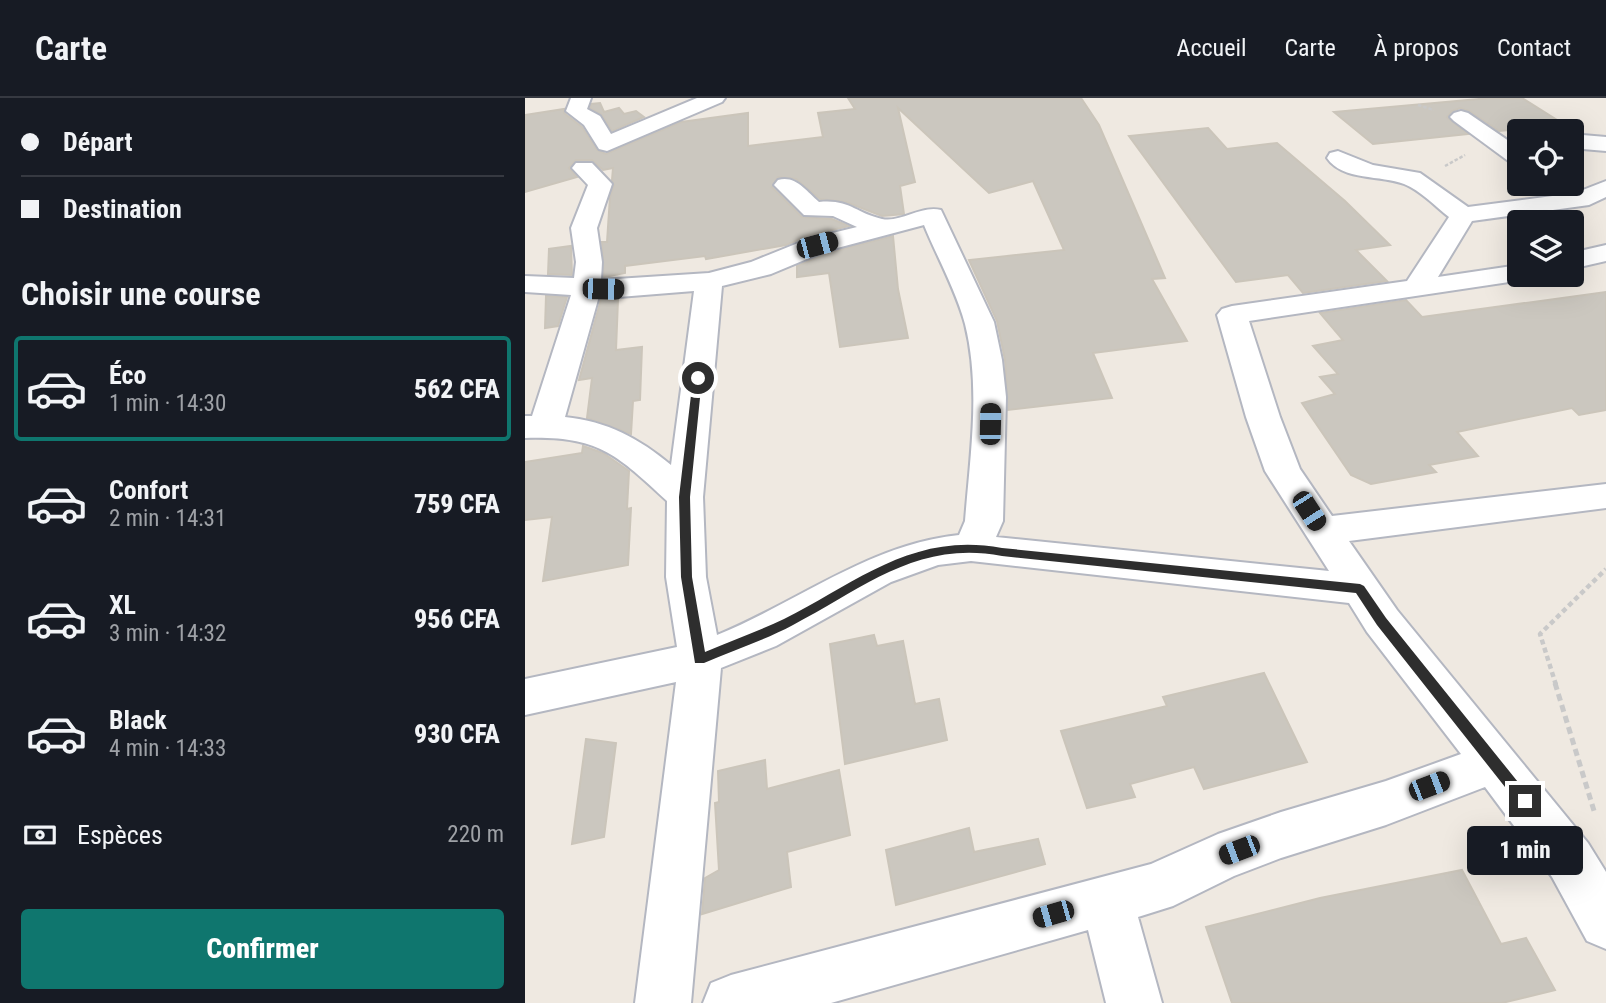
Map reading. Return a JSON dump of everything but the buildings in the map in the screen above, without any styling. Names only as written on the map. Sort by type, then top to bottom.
[{"type":"street","points":[[581,98],[576,111],[591,121],[607,144],[715,98]]},
{"type":"street","points":[[1507,131],[1466,122],[1507,150]]},
{"type":"street","points":[[1584,142],[1606,144]]},
{"type":"street","points":[[1338,158],[1367,171],[1412,178],[1463,215],[1580,200],[1606,188]]},
{"type":"street","points":[[584,168],[600,184],[584,228],[589,262],[587,288],[536,426],[587,432],[622,444],[685,497]]},
{"type":"street","points":[[786,185],[813,210],[836,208],[881,228]]},
{"type":"street","points":[[1574,196],[1606,215]]},
{"type":"street","points":[[525,284],[619,289],[709,281],[736,276],[810,248],[932,215],[979,322],[989,384],[989,438],[983,521],[973,547]]},
{"type":"street","points":[[1416,289],[1463,215]]},
{"type":"street","points":[[1584,258],[1606,253]]},
{"type":"street","points":[[1507,275],[1232,315],[1283,471],[1382,621],[1570,860],[1606,922]]},
{"type":"street","points":[[663,1003],[700,659],[686,577],[685,497],[709,281]]},
{"type":"street","points":[[1322,531],[1606,496]]},
{"type":"street","points":[[525,697],[700,659],[787,622],[864,579],[905,560],[941,550],[973,547],[1360,589]]},
{"type":"street","points":[[731,1003],[1155,888],[1218,858],[1281,835],[1386,803],[1495,762]]},
{"type":"street","points":[[1107,899],[1135,1003]]},
{"type":"path","points":[[1412,178],[1448,165],[1492,140]]},
{"type":"path","points":[[1598,826],[1540,634],[1606,569]]},
{"type":"route","points":[[698,378],[685,497],[686,577],[700,659],[736,646],[787,622],[864,579],[905,560],[941,550],[973,547],[1360,589],[1382,621],[1525,801]]}]
